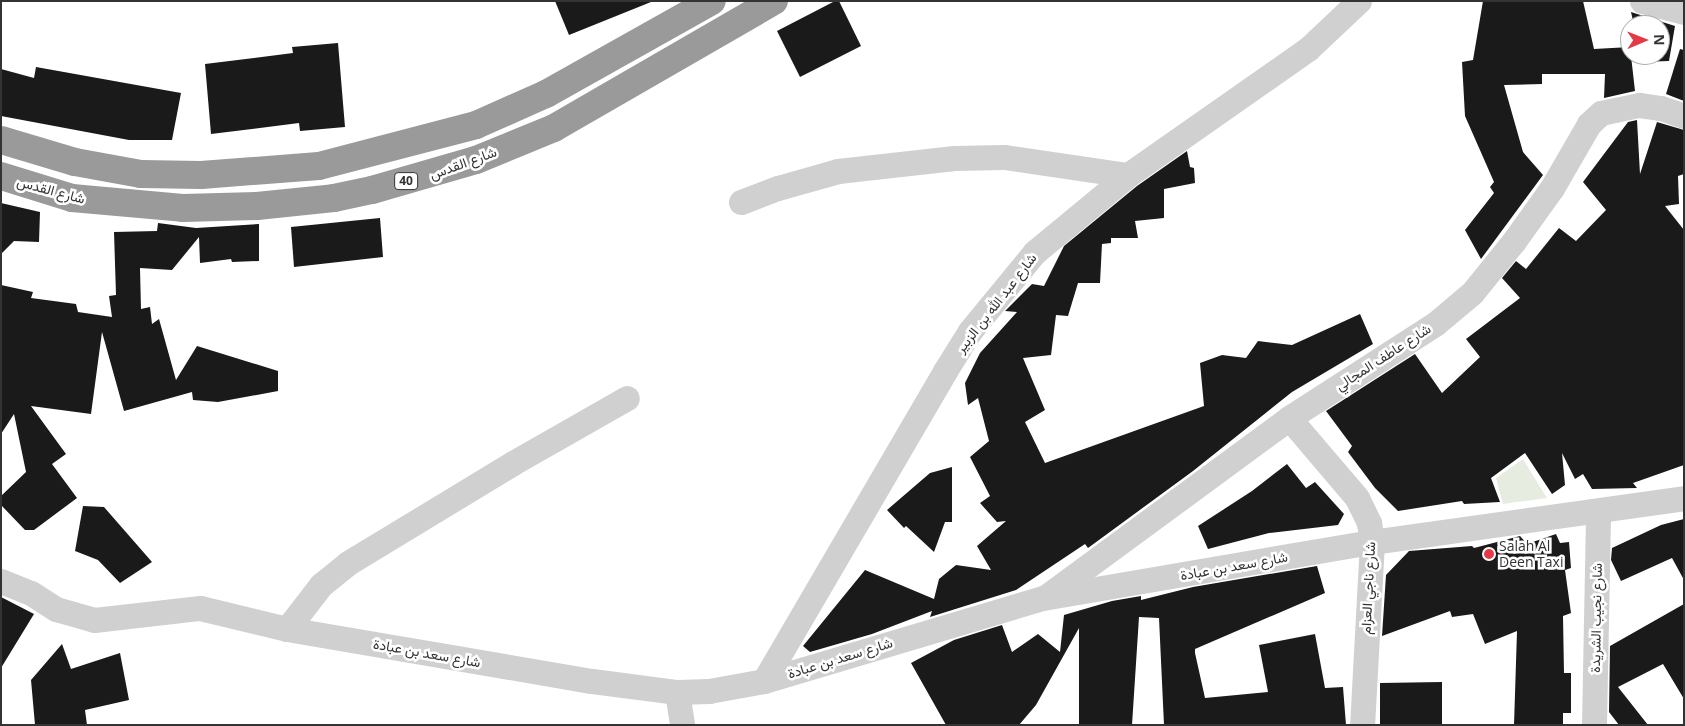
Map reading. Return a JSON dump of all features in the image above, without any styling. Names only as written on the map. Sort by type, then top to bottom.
[{"type":"highway","points":[[1,140],[75,162],[141,174],[201,175],[320,166],[476,125],[546,94],[712,1]]},
{"type":"highway","name":"شارع القدس","points":[[1,176],[72,198],[183,208],[267,205],[334,198],[372,190],[476,160],[554,128],[774,1]]},
{"type":"street","name":"شارع عبد الله بن الزبير","points":[[764,681],[970,332],[1035,252],[1128,175],[1264,82],[1308,49],[1359,1]]},
{"type":"street","points":[[1642,1],[1684,12]]},
{"type":"street","name":"شارع عاطف المجالي","points":[[1043,598],[1289,418],[1435,324],[1472,293],[1514,242],[1552,188],[1589,124],[1601,113],[1639,106],[1661,108],[1684,116]]},
{"type":"street","points":[[741,202],[778,188],[838,172],[954,158],[1004,157],[1128,175]]},
{"type":"street","points":[[287,629],[321,585],[348,563],[513,463],[627,398]]},
{"type":"street","name":"شارع ناجي العزام","points":[[1289,418],[1357,498],[1369,523],[1372,542],[1362,725]]},
{"type":"street","name":"شارع سعد بن عبادة","points":[[1,581],[31,593],[56,609],[94,620],[200,608],[287,629],[677,692],[709,691],[764,681],[1043,598],[1372,542],[1684,498]]},
{"type":"street","name":"شارع نجيب الشريدة","points":[[1594,725],[1598,511]]},
{"type":"street","points":[[677,692],[682,725]]},
{"type":"shaded area","points":[[1523,459],[1547,498],[1503,504],[1496,478]]},
{"type":"building","points":[[555,1],[650,1],[651,2],[569,35]]},
{"type":"building","points":[[835,1],[839,1],[861,46],[800,77],[777,31]]},
{"type":"building","points":[[1483,1],[1583,1],[1594,49],[1620,48],[1620,65],[1632,65],[1635,91],[1604,98],[1605,74],[1542,74],[1542,84],[1504,85],[1523,152],[1543,175],[1481,259],[1465,230],[1494,193],[1490,187],[1494,182],[1465,116],[1462,62],[1473,60]]},
{"type":"building","points":[[1670,24],[1675,26],[1670,55]]},
{"type":"building","points":[[338,43],[345,127],[300,131],[299,123],[211,134],[205,64],[293,53],[292,47]]},
{"type":"building","points":[[1680,49],[1684,50],[1684,101],[1666,94]]},
{"type":"building","points":[[36,67],[181,93],[172,140],[129,140],[1,116],[1,69],[34,78]]},
{"type":"building","points":[[1637,120],[1640,174],[1657,122],[1684,130],[1684,174],[1678,176],[1679,204],[1665,206],[1684,230],[1684,465],[1633,483],[1637,488],[1592,489],[1583,474],[1575,479],[1562,453],[1565,485],[1552,494],[1525,453],[1491,478],[1500,502],[1464,504],[1462,501],[1398,511],[1375,488],[1348,452],[1352,446],[1326,411],[1415,354],[1442,393],[1480,357],[1466,339],[1520,298],[1502,278],[1516,261],[1526,269],[1559,228],[1576,241],[1606,210],[1583,182],[1628,122]]},
{"type":"building","points":[[1187,151],[1190,167],[1194,168],[1195,183],[1164,189],[1164,218],[1135,221],[1138,238],[1111,238],[1111,243],[1102,244],[1100,283],[1078,283],[1068,316],[1056,315],[1051,355],[1023,358],[1045,410],[1025,422],[1045,463],[1204,406],[1200,363],[1222,355],[1246,358],[1258,341],[1292,345],[1360,314],[1373,344],[1292,392],[1193,471],[1088,548],[1085,544],[1016,590],[930,617],[932,611],[872,634],[810,652],[803,646],[865,570],[934,599],[939,579],[956,565],[991,570],[977,546],[1006,521],[997,522],[980,503],[990,496],[970,457],[989,441],[978,398],[968,405],[965,383],[980,353],[1017,312],[1005,311],[1032,284],[1044,286],[1064,246],[1137,186]]},
{"type":"building","points":[[1,203],[40,212],[39,242],[14,241],[1,254]]},
{"type":"building","points":[[380,218],[383,257],[294,267],[291,227]]},
{"type":"building","points":[[158,223],[196,228],[259,224],[259,261],[232,262],[231,259],[200,263],[199,237],[172,270],[140,268],[141,309],[150,307],[152,324],[159,319],[176,380],[197,346],[278,371],[278,391],[218,402],[193,400],[192,392],[124,411],[102,332],[91,414],[31,406],[66,454],[52,464],[77,498],[34,530],[25,530],[1,505],[1,496],[26,472],[14,414],[1,434],[1,285],[33,292],[31,298],[76,304],[78,312],[112,317],[109,296],[116,295],[114,232],[157,231]]},
{"type":"building","points":[[1287,464],[1306,488],[1315,482],[1344,514],[1338,525],[1269,533],[1208,549],[1198,526],[1252,491]]},
{"type":"building","points":[[952,467],[952,522],[945,522],[934,552],[906,526],[904,528],[887,510],[930,473]]},
{"type":"building","points":[[83,506],[104,507],[152,562],[120,583],[98,560],[75,551]]},
{"type":"building","points":[[1684,519],[1684,580],[1672,558],[1621,581],[1611,560],[1612,548],[1661,525]]},
{"type":"building","points":[[1556,534],[1560,543],[1569,542],[1571,568],[1565,570],[1571,613],[1563,616],[1564,673],[1571,673],[1571,713],[1563,713],[1563,725],[1514,725],[1517,631],[1485,644],[1473,614],[1452,617],[1450,611],[1382,636],[1386,575],[1409,551],[1472,546],[1474,548],[1520,536],[1527,544]]},
{"type":"building","points":[[1317,566],[1325,593],[1195,649],[1195,653],[1205,698],[1268,692],[1259,645],[1315,634],[1325,688],[1343,687],[1346,725],[1164,725],[1159,618],[1139,617],[1132,725],[1079,725],[1079,628],[1036,705],[1019,725],[946,725],[911,663],[954,640],[1002,625],[1012,652],[1038,634],[1060,652],[1064,615],[1112,601],[1141,596],[1141,600],[1193,587]]},
{"type":"building","points":[[1,597],[34,614],[1,668]]},
{"type":"building","points":[[1684,604],[1684,699],[1663,664],[1618,687],[1648,725],[1619,725],[1609,712],[1610,646]]},
{"type":"building","points":[[62,644],[71,669],[120,653],[129,700],[85,710],[87,725],[35,725],[31,680]]},
{"type":"building","points":[[1442,682],[1442,725],[1380,725],[1380,683]]},
{"type":"place","name":"Salah Al Deen Taxi","points":[[1489,554]]}]
